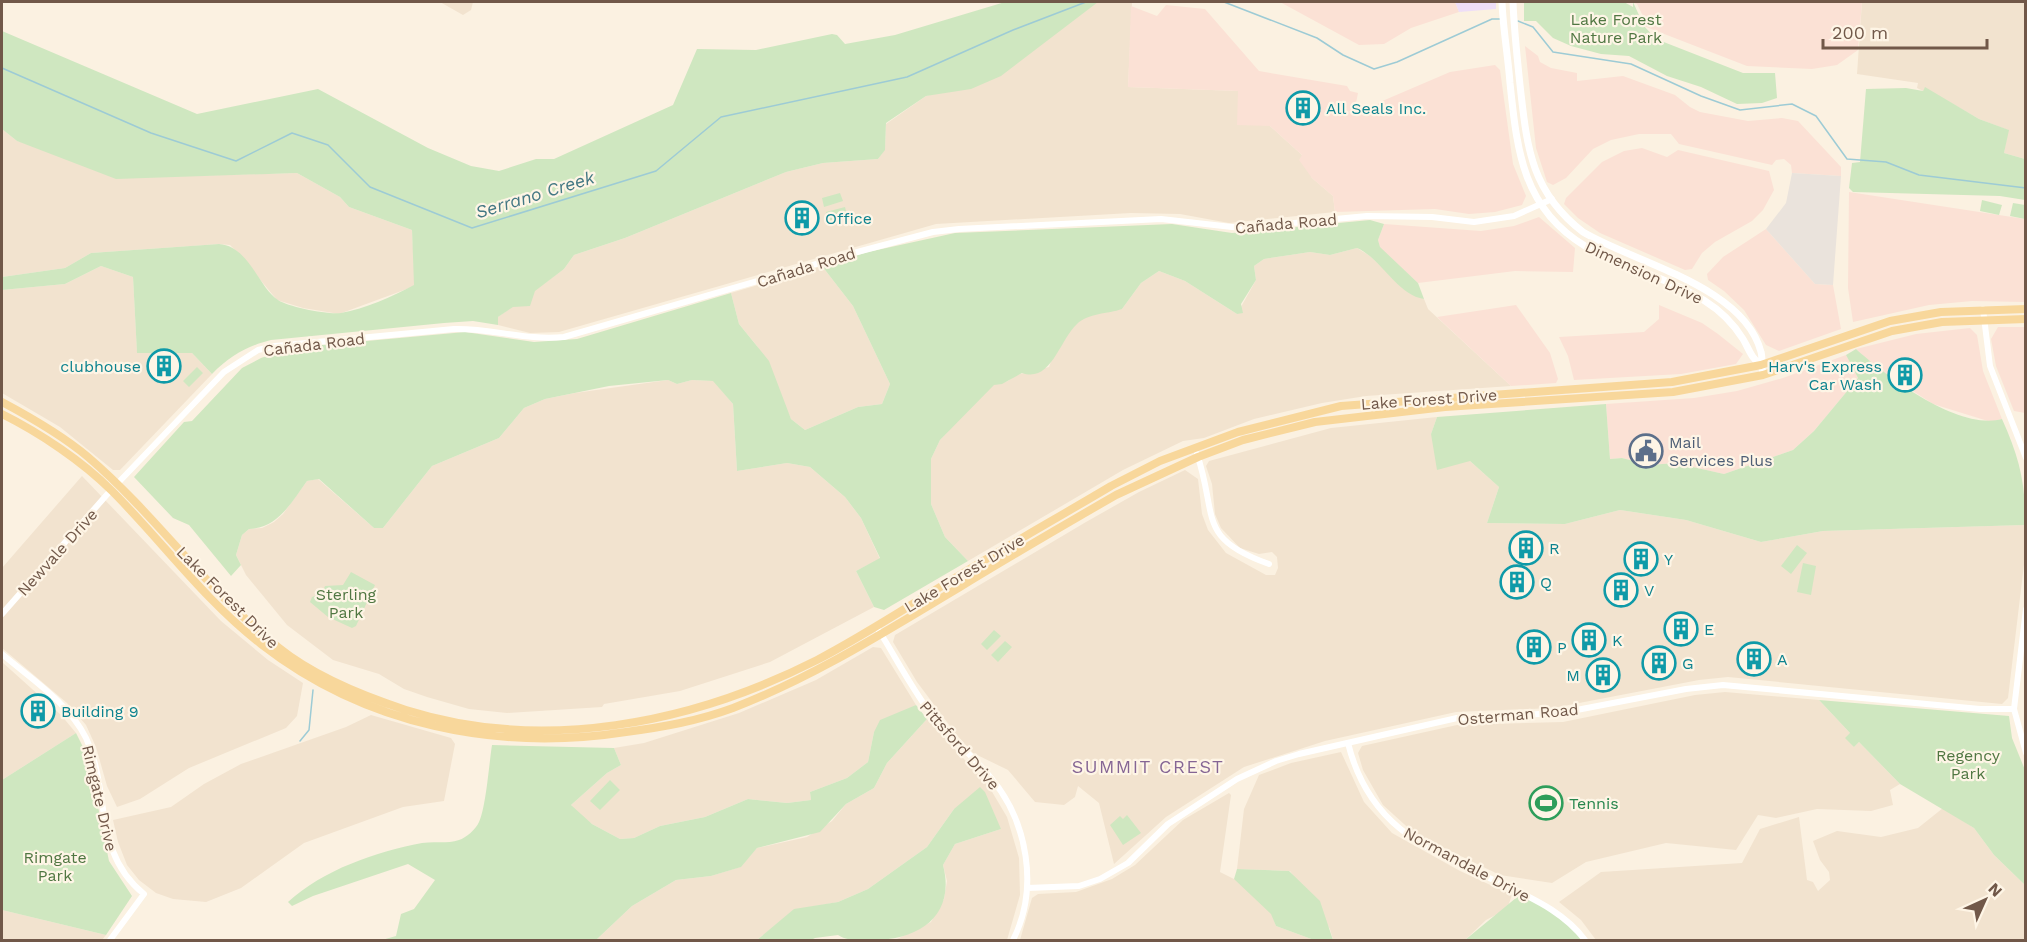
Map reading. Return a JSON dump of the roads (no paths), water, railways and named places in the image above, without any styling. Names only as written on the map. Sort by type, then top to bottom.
[{"type":"main road","name":"Dimension Drive","points":[[1502,3],[1517,148],[1526,177],[1542,206],[1565,231],[1586,246],[1690,292],[1719,310],[1735,327],[1752,358],[1761,365]]},
{"type":"main road","name":"Dimension Drive","points":[[1513,4],[1527,147],[1535,173],[1552,200],[1572,224],[1583,232],[1695,284],[1726,303],[1743,321],[1757,344],[1761,353],[1764,375]]},
{"type":"main road","name":"Lake Forest Drive","points":[[2,402],[67,441],[238,613],[282,651],[338,683],[391,705],[460,724],[531,731],[633,723],[698,709],[797,670],[876,626],[1111,486],[1194,447],[1289,418],[1364,404],[1672,382],[1761,365],[1890,321],[1941,312],[2025,309]]},
{"type":"main road","name":"Lake Forest Drive","points":[[2,414],[114,487],[220,608],[287,663],[357,701],[429,726],[464,734],[534,740],[588,738],[701,718],[801,679],[1116,495],[1198,457],[1258,436],[1319,422],[1446,407],[1673,393],[1764,375],[1892,331],[1942,322],[2025,319]]},
{"type":"main road","points":[[1258,436],[1262,430],[1285,423],[1289,418],[1319,422]]},
{"type":"main road","points":[[212,586],[220,608],[238,613]]},
{"type":"street","name":"Cañada Road","points":[[114,487],[224,372],[258,350],[275,346],[454,328],[476,328],[529,338],[564,338],[861,251],[933,232],[959,229],[1161,219],[1240,228],[1366,216],[1432,217],[1474,222],[1514,216],[1552,200]]},
{"type":"street","points":[[1983,309],[1990,366],[2025,458]]},
{"type":"street","points":[[1194,447],[1211,519],[1217,532],[1236,551],[1269,564]]},
{"type":"street","name":"Newvale Drive","points":[[2,614],[114,487]]},
{"type":"street","points":[[2025,609],[2014,709],[2025,753]]},
{"type":"street","name":"Pittsford Drive","points":[[876,626],[929,712],[992,778],[1003,795],[1021,835],[1026,861],[1027,888],[1023,915],[1013,940]]},
{"type":"street","name":"Rimgate Drive","points":[[2,654],[61,705],[82,731],[93,760],[114,857],[127,878],[144,894],[110,940]]},
{"type":"street","name":"Osterman Road","points":[[1027,888],[1079,886],[1100,879],[1137,855],[1168,824],[1237,779],[1276,761],[1457,718],[1561,713],[1715,685],[1980,709],[2014,709]]},
{"type":"street","name":"Normandale Drive","points":[[1348,743],[1365,792],[1391,823],[1421,843],[1549,908],[1568,922],[1585,940]]},
{"type":"waterway","name":"Serrano Creek","points":[[2,68],[151,133],[236,161],[292,133],[328,145],[370,187],[472,228],[656,171],[721,117],[907,77],[1013,30],[1086,2]]},
{"type":"waterway","name":"Serrano Creek","points":[[1224,2],[1317,38],[1343,55],[1374,69],[1397,62],[1492,19],[1501,19]]},
{"type":"waterway","name":"Serrano Creek","points":[[1518,21],[1533,27],[1553,52],[1631,64],[1701,96],[1740,110],[1792,104],[1816,116],[1847,159],[1886,162],[1919,175],[2026,188]]},
{"type":"waterway","points":[[300,741],[309,730],[313,690]]},
{"type":"place","name":"All Seals Inc.","points":[[1303,108]]},
{"type":"place","name":"Office","points":[[802,218]]},
{"type":"place","name":"clubhouse","points":[[164,366]]},
{"type":"place","name":"Harv's Express Car Wash","points":[[1905,375]]},
{"type":"place","name":"Mail Services Plus","points":[[1646,451]]},
{"type":"place","name":"R","points":[[1526,548]]},
{"type":"place","name":"Y","points":[[1641,559]]},
{"type":"place","name":"Q","points":[[1517,582]]},
{"type":"place","name":"V","points":[[1621,590]]},
{"type":"place","name":"E","points":[[1681,629]]},
{"type":"place","name":"K","points":[[1589,640]]},
{"type":"place","name":"P","points":[[1534,647]]},
{"type":"place","name":"A","points":[[1754,659]]},
{"type":"place","name":"G","points":[[1659,663]]},
{"type":"place","name":"M","points":[[1603,675]]},
{"type":"place","name":"Building 9","points":[[38,711]]},
{"type":"place","name":"Tennis","points":[[1546,803]]},
{"type":"district","name":"SUMMIT CREST","points":[[1148,767]]},
{"type":"park label","name":"Lake Forest Nature Park","points":[[1616,28]]},
{"type":"park label","name":"Sterling Park","points":[[346,603]]},
{"type":"park label","name":"Regency Park","points":[[1968,764]]},
{"type":"park label","name":"Rimgate Park","points":[[55,866]]}]
